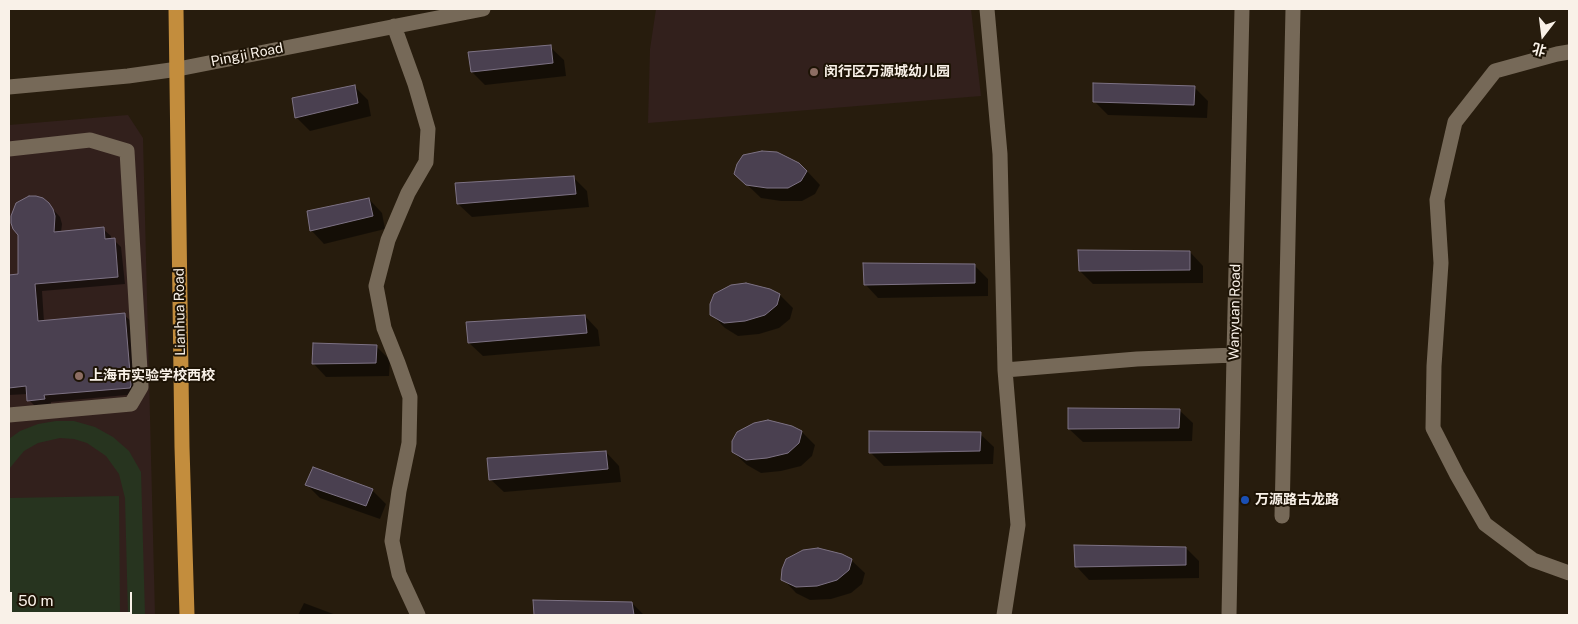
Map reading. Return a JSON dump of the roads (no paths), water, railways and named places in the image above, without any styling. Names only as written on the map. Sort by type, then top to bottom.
[{"type":"main road","name":"Lianhua Road","points":[[176,9],[182,447],[187,615]]},
{"type":"street","name":"Pingji Road","points":[[9,86],[128,76],[178,69],[483,9]]},
{"type":"street","points":[[988,9],[1000,154],[1005,370],[1018,525],[1004,615]]},
{"type":"street","name":"Wanyuan Road","points":[[1229,615],[1242,9]]},
{"type":"street","points":[[1282,516],[1293,9]]},
{"type":"street","points":[[394,26],[415,84],[428,128],[426,162],[408,193],[388,240],[376,286],[384,328],[410,397],[409,443],[399,491],[392,541],[399,574],[418,615]]},
{"type":"street","points":[[1569,52],[1495,71],[1455,122],[1437,200],[1441,263],[1434,366],[1433,428],[1485,524],[1533,560],[1569,573]]},
{"type":"street","points":[[9,149],[90,140],[127,151],[141,387],[131,404],[9,415]]},
{"type":"street","points":[[1005,370],[1137,359],[1234,355]]},
{"type":"place","name":"闵行区万源城幼儿园","points":[[814,72]]},
{"type":"place","name":"上海市实验学校西校","points":[[79,376]]},
{"type":"place","name":"万源路古龙路","points":[[1245,500]]}]
